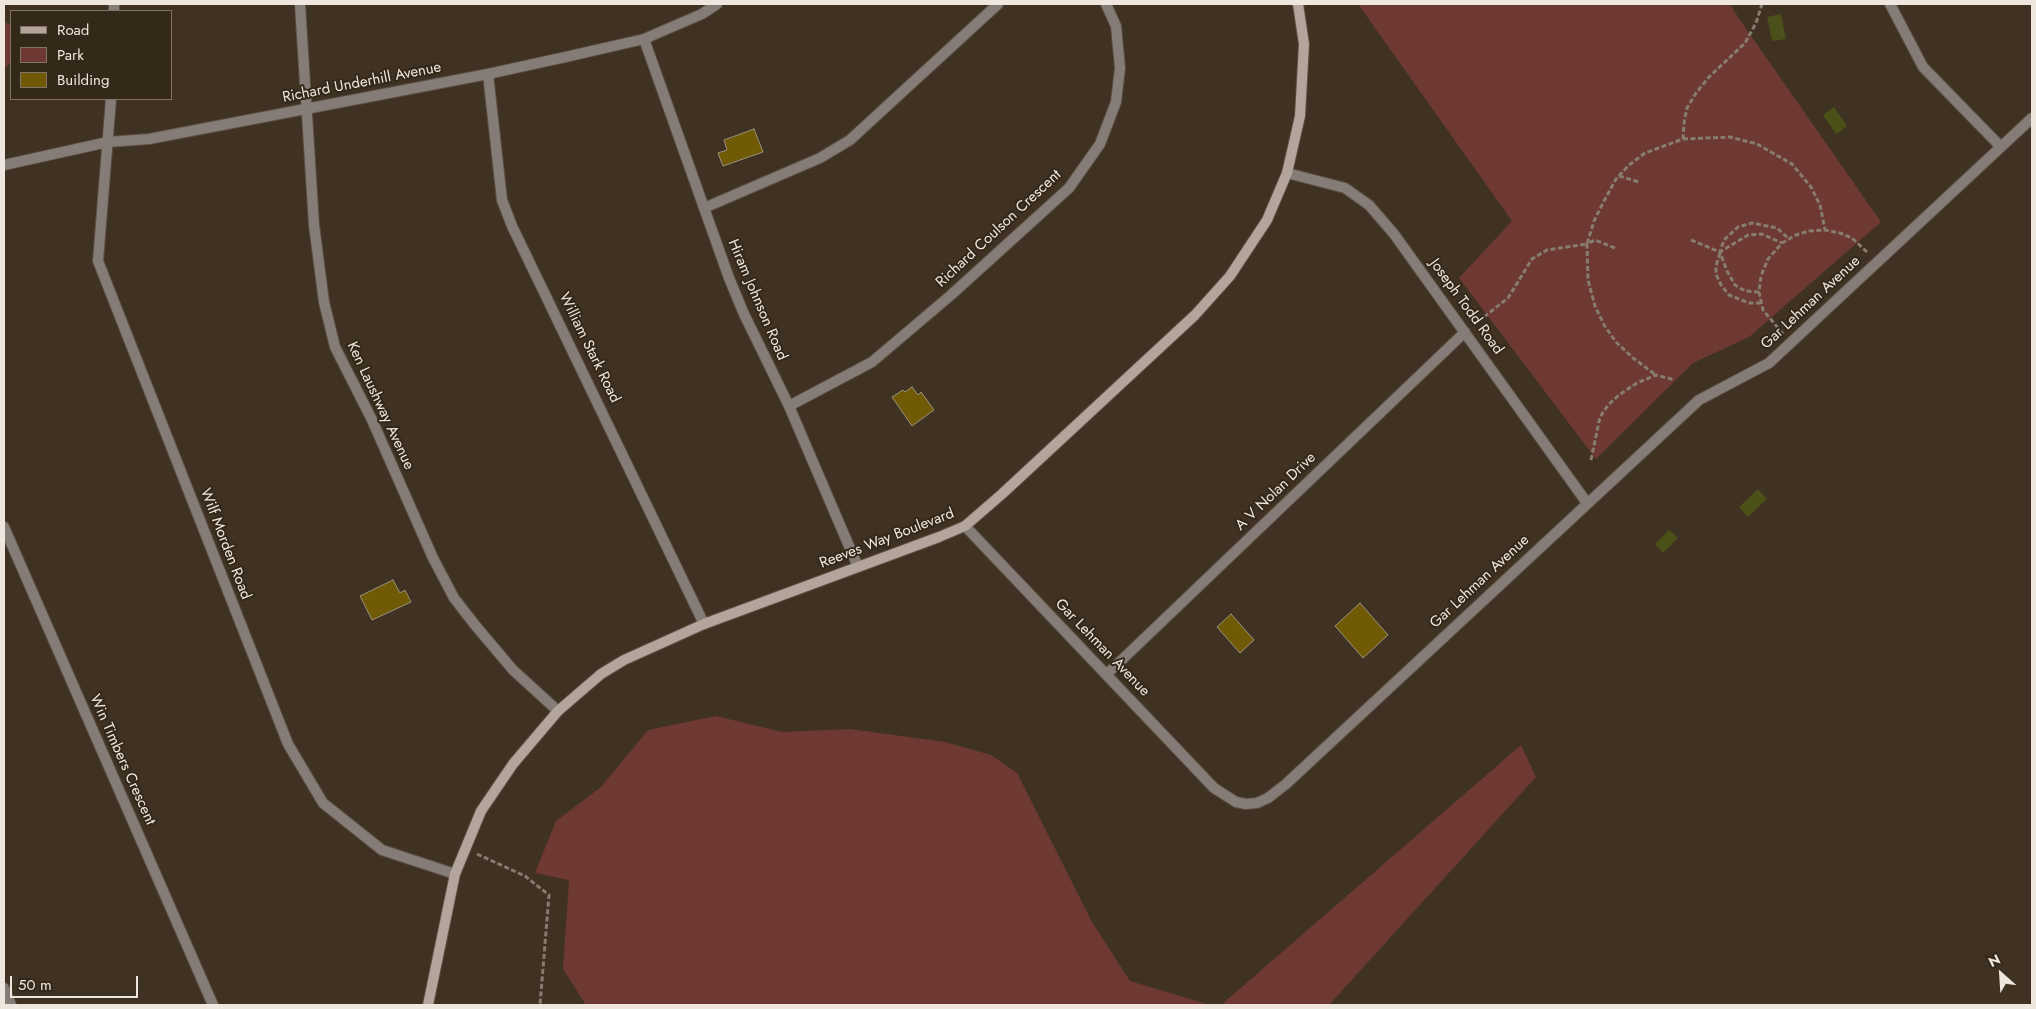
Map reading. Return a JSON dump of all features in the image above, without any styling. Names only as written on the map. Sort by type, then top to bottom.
[{"type":"street","name":"Ken Laushway Avenue","points":[[300,4],[314,225],[324,302],[335,347],[372,420],[433,558],[454,598],[512,670],[558,711]]},
{"type":"street","name":"Richard Underhill Avenue","points":[[4,165],[108,142],[149,139],[488,74],[644,39],[702,14],[717,4]]},
{"type":"street","points":[[704,208],[820,158],[850,140],[998,4]]},
{"type":"street","name":"Richard Coulson Crescent","points":[[789,406],[872,362],[951,296],[1069,188],[1100,144],[1116,102],[1120,68],[1116,26],[1106,4]]},
{"type":"street","name":"Reeves Way Boulevard","points":[[428,1005],[455,874],[481,811],[513,764],[558,711],[601,674],[624,660],[704,624],[939,538],[965,526],[1195,315],[1230,276],[1262,228],[1287,172],[1300,116],[1304,44],[1298,4]]},
{"type":"street","points":[[1890,4],[1923,67],[2001,146]]},
{"type":"street","name":"Hiram Johnson Road","points":[[644,39],[729,278],[744,314],[789,406],[858,568]]},
{"type":"street","name":"William Stark Road","points":[[488,74],[502,200],[512,226],[704,624]]},
{"type":"street","name":"Wilf Morden Road","points":[[111,100],[98,261],[288,744],[324,803],[382,850],[455,874]]},
{"type":"street","name":"Gar Lehman Avenue","points":[[965,526],[1214,788],[1236,802],[1246,804],[1257,803],[1268,798],[1286,784],[1699,400],[1769,363],[2032,118]]},
{"type":"street","name":"Joseph Todd Road","points":[[1287,172],[1345,188],[1369,205],[1394,234],[1587,503]]},
{"type":"street","name":"A V Nolan Drive","points":[[1107,674],[1465,332]]},
{"type":"street","name":"Win Timbers Crescent","points":[[4,527],[213,1005]]},
{"type":"street","points":[[4,988],[11,1005]]},
{"type":"path","points":[[1683,140],[1684,123],[1688,108],[1696,93],[1709,77],[1745,43],[1756,23],[1762,4]]},
{"type":"path","points":[[1676,380],[1656,375],[1633,358],[1616,342],[1604,325],[1595,306],[1588,280],[1587,244],[1594,221],[1619,176],[1629,165],[1645,153],[1683,140],[1730,137],[1757,144],[1792,164],[1811,186],[1820,205],[1825,230]]},
{"type":"path","points":[[1619,176],[1639,182]]},
{"type":"path","points":[[1762,303],[1749,303],[1729,295],[1721,285],[1716,274],[1716,266],[1724,240],[1738,227],[1752,223],[1777,228],[1789,239]]},
{"type":"path","points":[[1792,342],[1775,326],[1763,310],[1759,292],[1761,276],[1768,259],[1782,243],[1808,231],[1825,230],[1840,232],[1852,238],[1878,262]]},
{"type":"path","points":[[1720,252],[1748,235],[1762,234],[1782,243]]},
{"type":"path","points":[[1484,317],[1508,298],[1532,259],[1546,250],[1587,244],[1595,240],[1615,248]]},
{"type":"path","points":[[1691,240],[1720,252],[1735,285],[1745,291],[1759,292]]},
{"type":"path","points":[[1591,460],[1600,417],[1608,405],[1637,383],[1656,375]]},
{"type":"path","points":[[466,849],[525,876],[549,895],[542,999],[540,1005]]},
{"type":"path","points":[[542,999],[544,1005]]},
{"type":"green space","points":[[1358,4],[1730,4],[1881,222],[1749,337],[1693,363],[1596,459],[1459,278],[1512,221]]},
{"type":"green space","points":[[4,22],[10,25],[10,63],[4,69]]},
{"type":"green space","points":[[716,716],[782,732],[850,729],[945,742],[991,755],[1017,773],[1092,922],[1130,981],[1210,1005],[586,1005],[563,969],[569,880],[535,873],[556,821],[601,787],[648,730]]},
{"type":"green space","points":[[1521,745],[1536,777],[1329,1005],[1221,1005]]},
{"type":"shaded area","points":[[1781,14],[1786,39],[1772,41],[1767,17]]},
{"type":"shaded area","points":[[1834,107],[1847,126],[1836,134],[1823,115]]},
{"type":"shaded area","points":[[1758,489],[1767,499],[1748,517],[1739,507]]},
{"type":"shaded area","points":[[1669,530],[1678,538],[1663,553],[1655,544]]},
{"type":"building","points":[[754,129],[763,152],[723,166],[718,153],[727,150],[724,140]]},
{"type":"building","points":[[912,387],[918,395],[921,392],[934,410],[912,426],[892,397]]},
{"type":"building","points":[[393,580],[400,593],[405,590],[411,602],[372,620],[360,596]]},
{"type":"building","points":[[1360,603],[1388,635],[1363,658],[1335,626]]},
{"type":"building","points":[[1231,614],[1254,640],[1240,653],[1217,627]]}]
